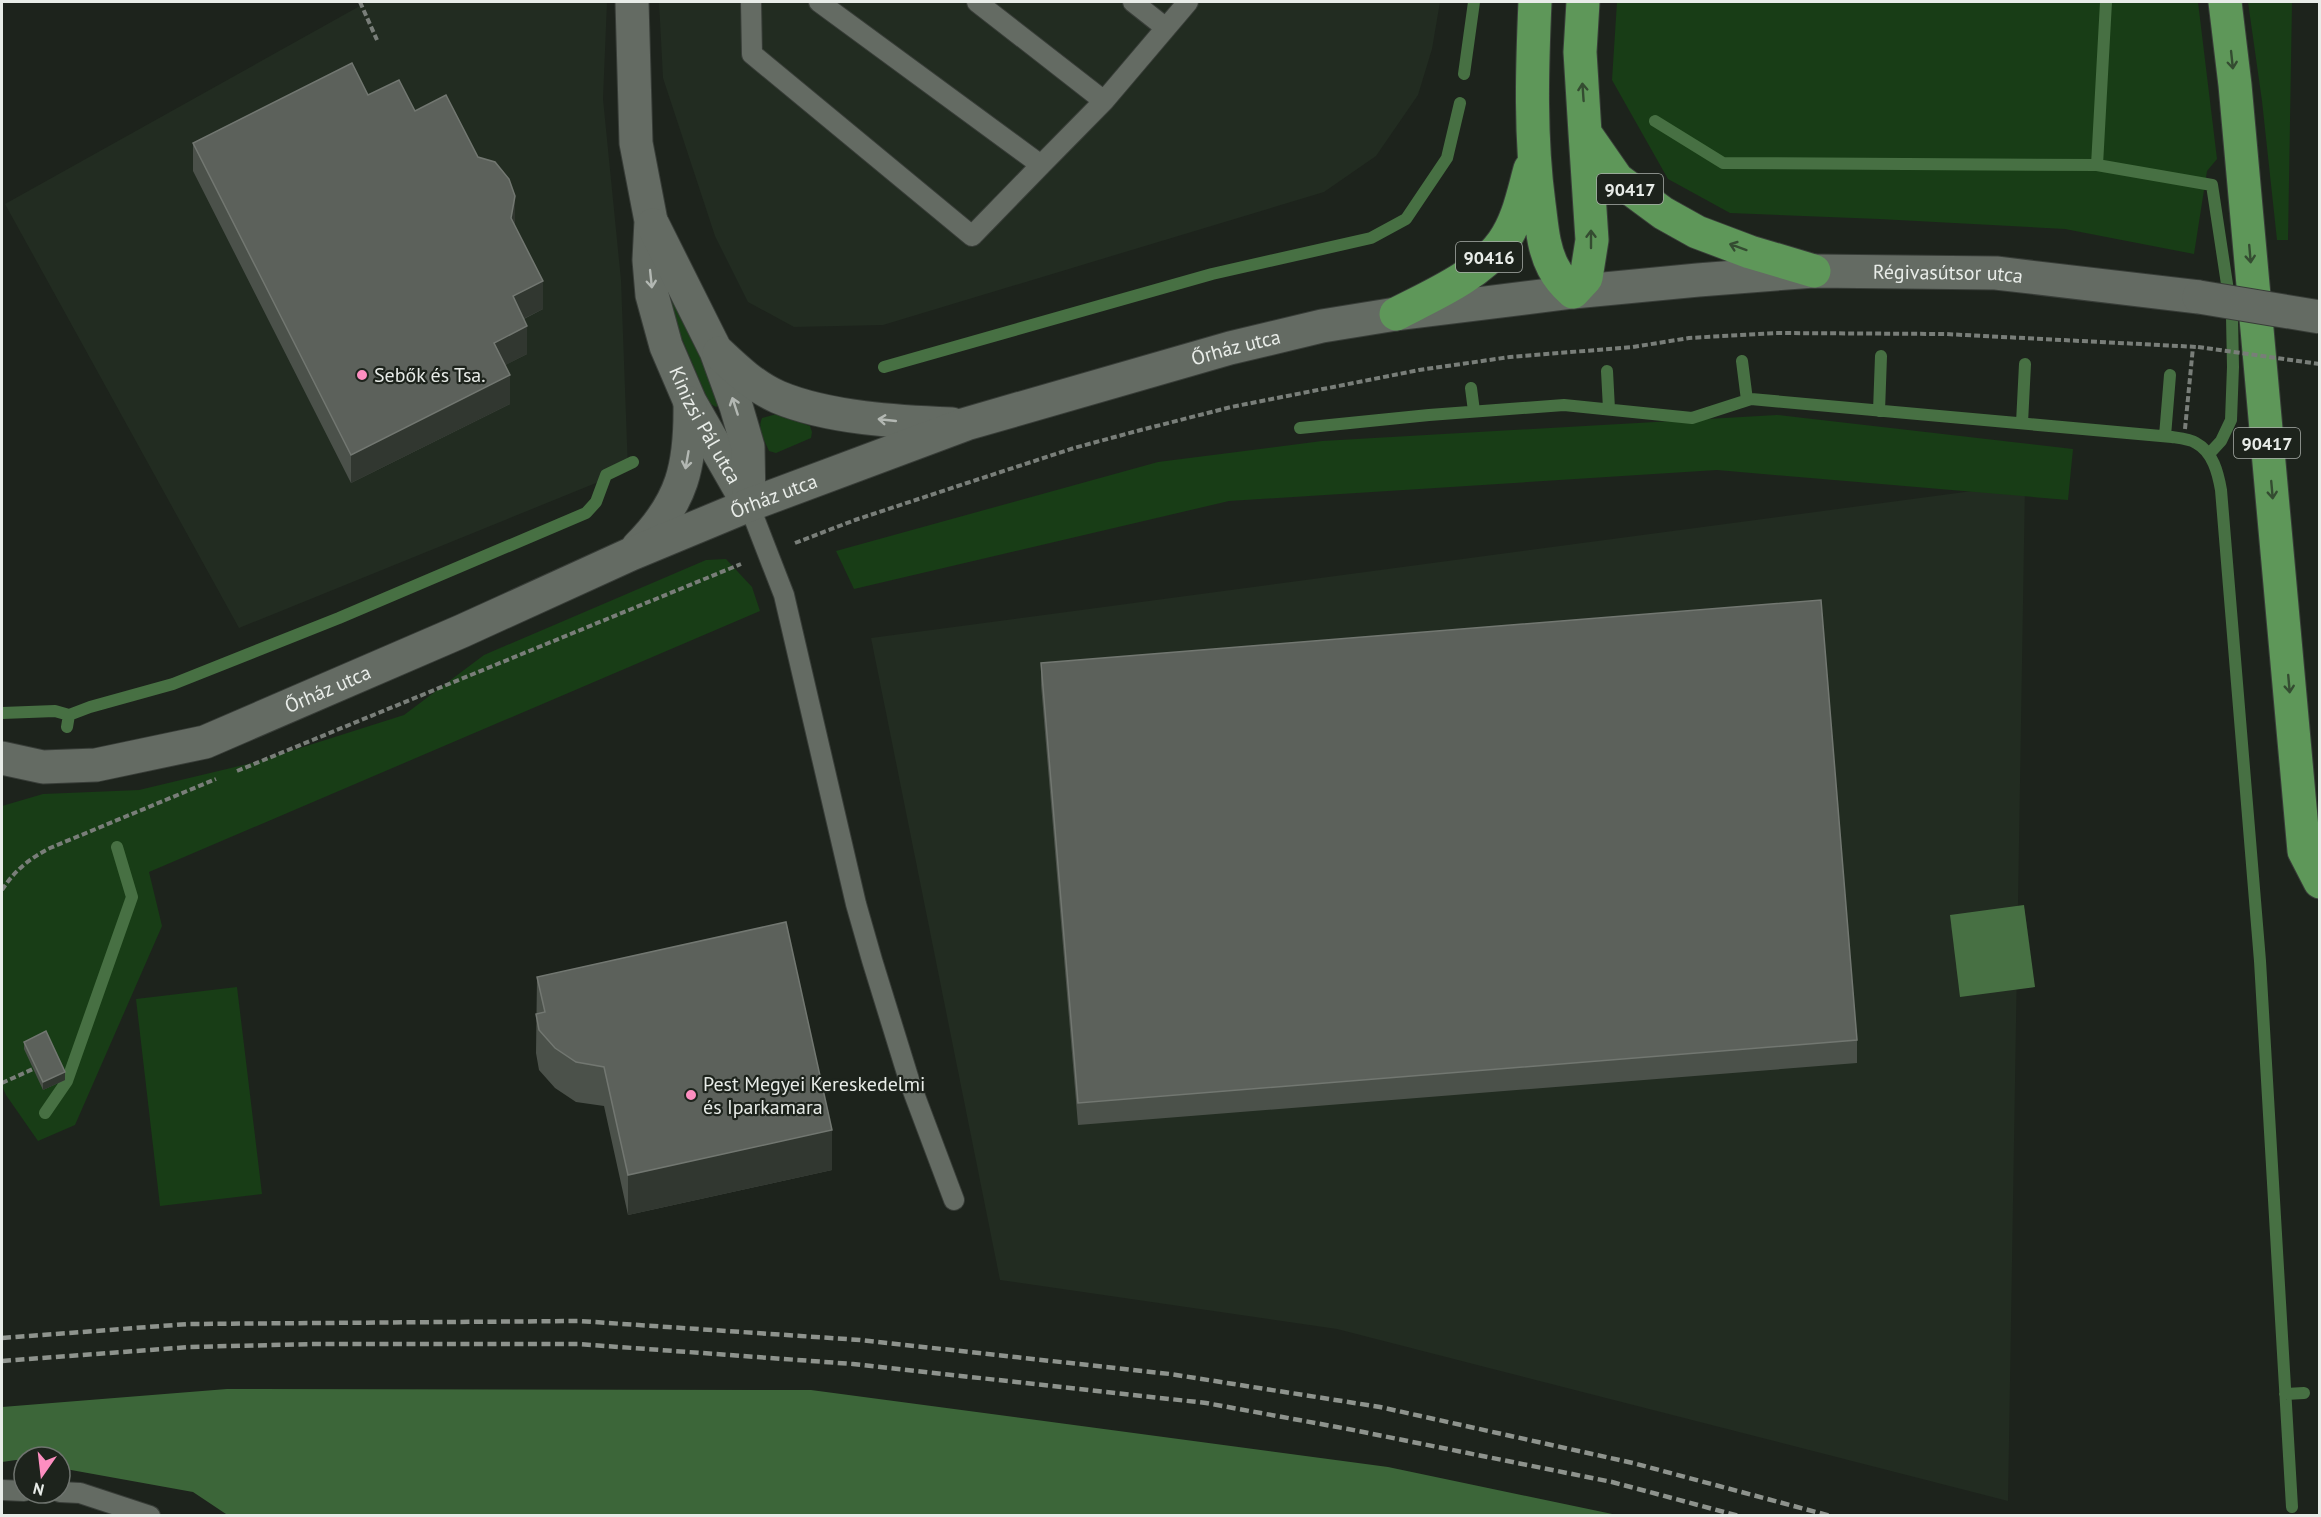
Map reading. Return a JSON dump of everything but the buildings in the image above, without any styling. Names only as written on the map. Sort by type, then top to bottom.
[{"type":"highway","name":"90416","points":[[1536,2],[1533,63],[1533,159],[1544,243],[1553,267],[1561,280],[1573,292]]},
{"type":"highway","name":"90417","points":[[1573,292],[1586,278],[1592,240],[1580,52],[1583,2]]},
{"type":"highway","name":"90417","points":[[2225,2],[2237,109],[2304,851],[2319,882]]},
{"type":"highway","name":"90417","points":[[1585,133],[1617,179],[1663,213],[1696,232],[1750,252],[1814,271]]},
{"type":"highway","name":"90416","points":[[1396,314],[1449,286],[1485,261],[1503,243],[1516,216],[1533,159]]},
{"type":"street","name":"Kinizsi Pál utca","points":[[632,2],[636,143],[651,220],[649,260],[652,295],[666,346],[690,402],[749,505]]},
{"type":"street","name":"Kinizsi Pál utca","points":[[651,220],[716,351],[748,447],[749,505]]},
{"type":"street","name":"Régivasútsor utca","points":[[1573,292],[1814,271],[1996,273],[2199,297],[2319,317]]},
{"type":"street","name":"Őrház utca","points":[[2,758],[44,767],[96,765],[205,742],[462,631],[631,554],[749,505],[966,424],[1230,348],[1322,326],[1396,314],[1573,292]]},
{"type":"street","points":[[716,351],[758,386],[789,400],[819,409],[918,423],[966,424]]},
{"type":"street","points":[[631,554],[657,528],[678,491],[688,453],[690,402]]},
{"type":"lane","points":[[751,2],[752,54],[972,236],[1104,101],[1188,2]]},
{"type":"lane","points":[[819,2],[1041,165]]},
{"type":"lane","points":[[977,2],[1104,101]]},
{"type":"lane","points":[[1133,2],[1166,28]]},
{"type":"lane","points":[[749,505],[784,595],[865,938],[910,1083],[954,1200]]},
{"type":"lane","points":[[72,1493],[80,1493],[150,1515]]},
{"type":"path","points":[[360,2],[377,40]]},
{"type":"path","points":[[231,774],[769,553],[855,520],[1074,448],[1231,407],[1419,370],[1510,357],[1633,347],[1689,338],[1776,333],[1956,334],[2198,347],[2319,364]]},
{"type":"path","points":[[2185,429],[2193,347]]},
{"type":"path","points":[[2,890],[13,873],[27,860],[50,848],[220,778]]},
{"type":"path","points":[[2,1083],[33,1070]]},
{"type":"shaded area","name":"Sebők és Tsa.","points":[[367,2],[607,2],[603,99],[621,280],[628,470],[239,628],[5,204]]},
{"type":"shaded area","points":[[659,2],[1440,2],[1432,49],[1418,95],[1376,156],[1324,192],[883,325],[794,327],[748,302],[715,236],[663,78]]},
{"type":"shaded area","points":[[1617,2],[2198,2],[2217,159],[2207,171],[2194,254],[2065,229],[1730,213],[1668,179],[1612,80]]},
{"type":"shaded area","points":[[2248,2],[2292,2],[2288,240],[2277,240],[2262,101]]},
{"type":"shaded area","points":[[671,300],[681,300],[719,405],[716,407],[709,403],[670,310]]},
{"type":"shaded area","points":[[777,414],[810,426],[811,438],[776,453],[769,451],[760,427],[761,422],[762,418]]},
{"type":"shaded area","points":[[1777,415],[2073,449],[2068,500],[1717,470],[1229,501],[854,589],[836,551],[1158,462],[1322,441]]},
{"type":"shaded area","points":[[2025,484],[2008,1501],[1337,1329],[1000,1280],[871,638]]},
{"type":"shaded area","points":[[726,559],[752,587],[760,611],[149,872],[162,926],[75,1125],[38,1141],[2,1086],[2,806],[43,794],[139,790],[256,762],[404,715],[484,655],[706,560]]},
{"type":"shaded area","points":[[2024,905],[2035,987],[1960,997],[1950,915]]},
{"type":"shaded area","points":[[237,987],[262,1194],[160,1206],[136,999]]},
{"type":"shaded area","points":[[227,1389],[811,1390],[1388,1467],[1617,1515],[229,1516],[193,1492],[72,1470],[72,1445],[12,1445],[12,1461],[2,1462],[2,1407]]},
{"type":"waterway","points":[[1464,74],[1474,2]]},
{"type":"waterway","points":[[2097,165],[2106,2]]},
{"type":"waterway","points":[[884,367],[1212,274],[1371,238],[1406,219],[1447,158],[1460,103]]},
{"type":"waterway","points":[[1655,121],[1723,163],[2097,165],[2212,185],[2232,317],[2233,367],[2231,420],[2221,441],[2209,454]]},
{"type":"waterway","points":[[1879,411],[1881,356]]},
{"type":"waterway","points":[[1742,361],[1747,400]]},
{"type":"waterway","points":[[2022,423],[2025,364]]},
{"type":"waterway","points":[[1607,371],[1609,409]]},
{"type":"waterway","points":[[2165,436],[2170,375]]},
{"type":"waterway","points":[[1471,388],[1474,411]]},
{"type":"waterway","points":[[1300,428],[1564,405],[1692,418],[1751,399],[2172,437],[2194,442],[2207,452],[2216,470],[2221,490],[2260,961],[2292,1507]]},
{"type":"waterway","points":[[67,727],[69,715],[173,684],[339,618],[586,513],[596,502],[606,475],[633,462]]},
{"type":"waterway","points":[[2,713],[55,711],[69,715]]},
{"type":"waterway","points":[[45,1113],[67,1081],[132,897],[117,847]]},
{"type":"waterway","points":[[2285,1394],[2304,1393]]},
{"type":"railway","points":[[2,1338],[188,1324],[579,1321],[860,1340],[1170,1374],[1380,1407],[1633,1463],[1831,1516]]},
{"type":"railway","points":[[2,1361],[189,1347],[317,1344],[578,1344],[853,1364],[1206,1403],[1612,1482],[1739,1516]]},
{"type":"place","name":"Sebők és Tsa.","points":[[362,375]]},
{"type":"place","name":"Pest Megyei Kereskedelmi és Iparkamara","points":[[691,1095]]}]
